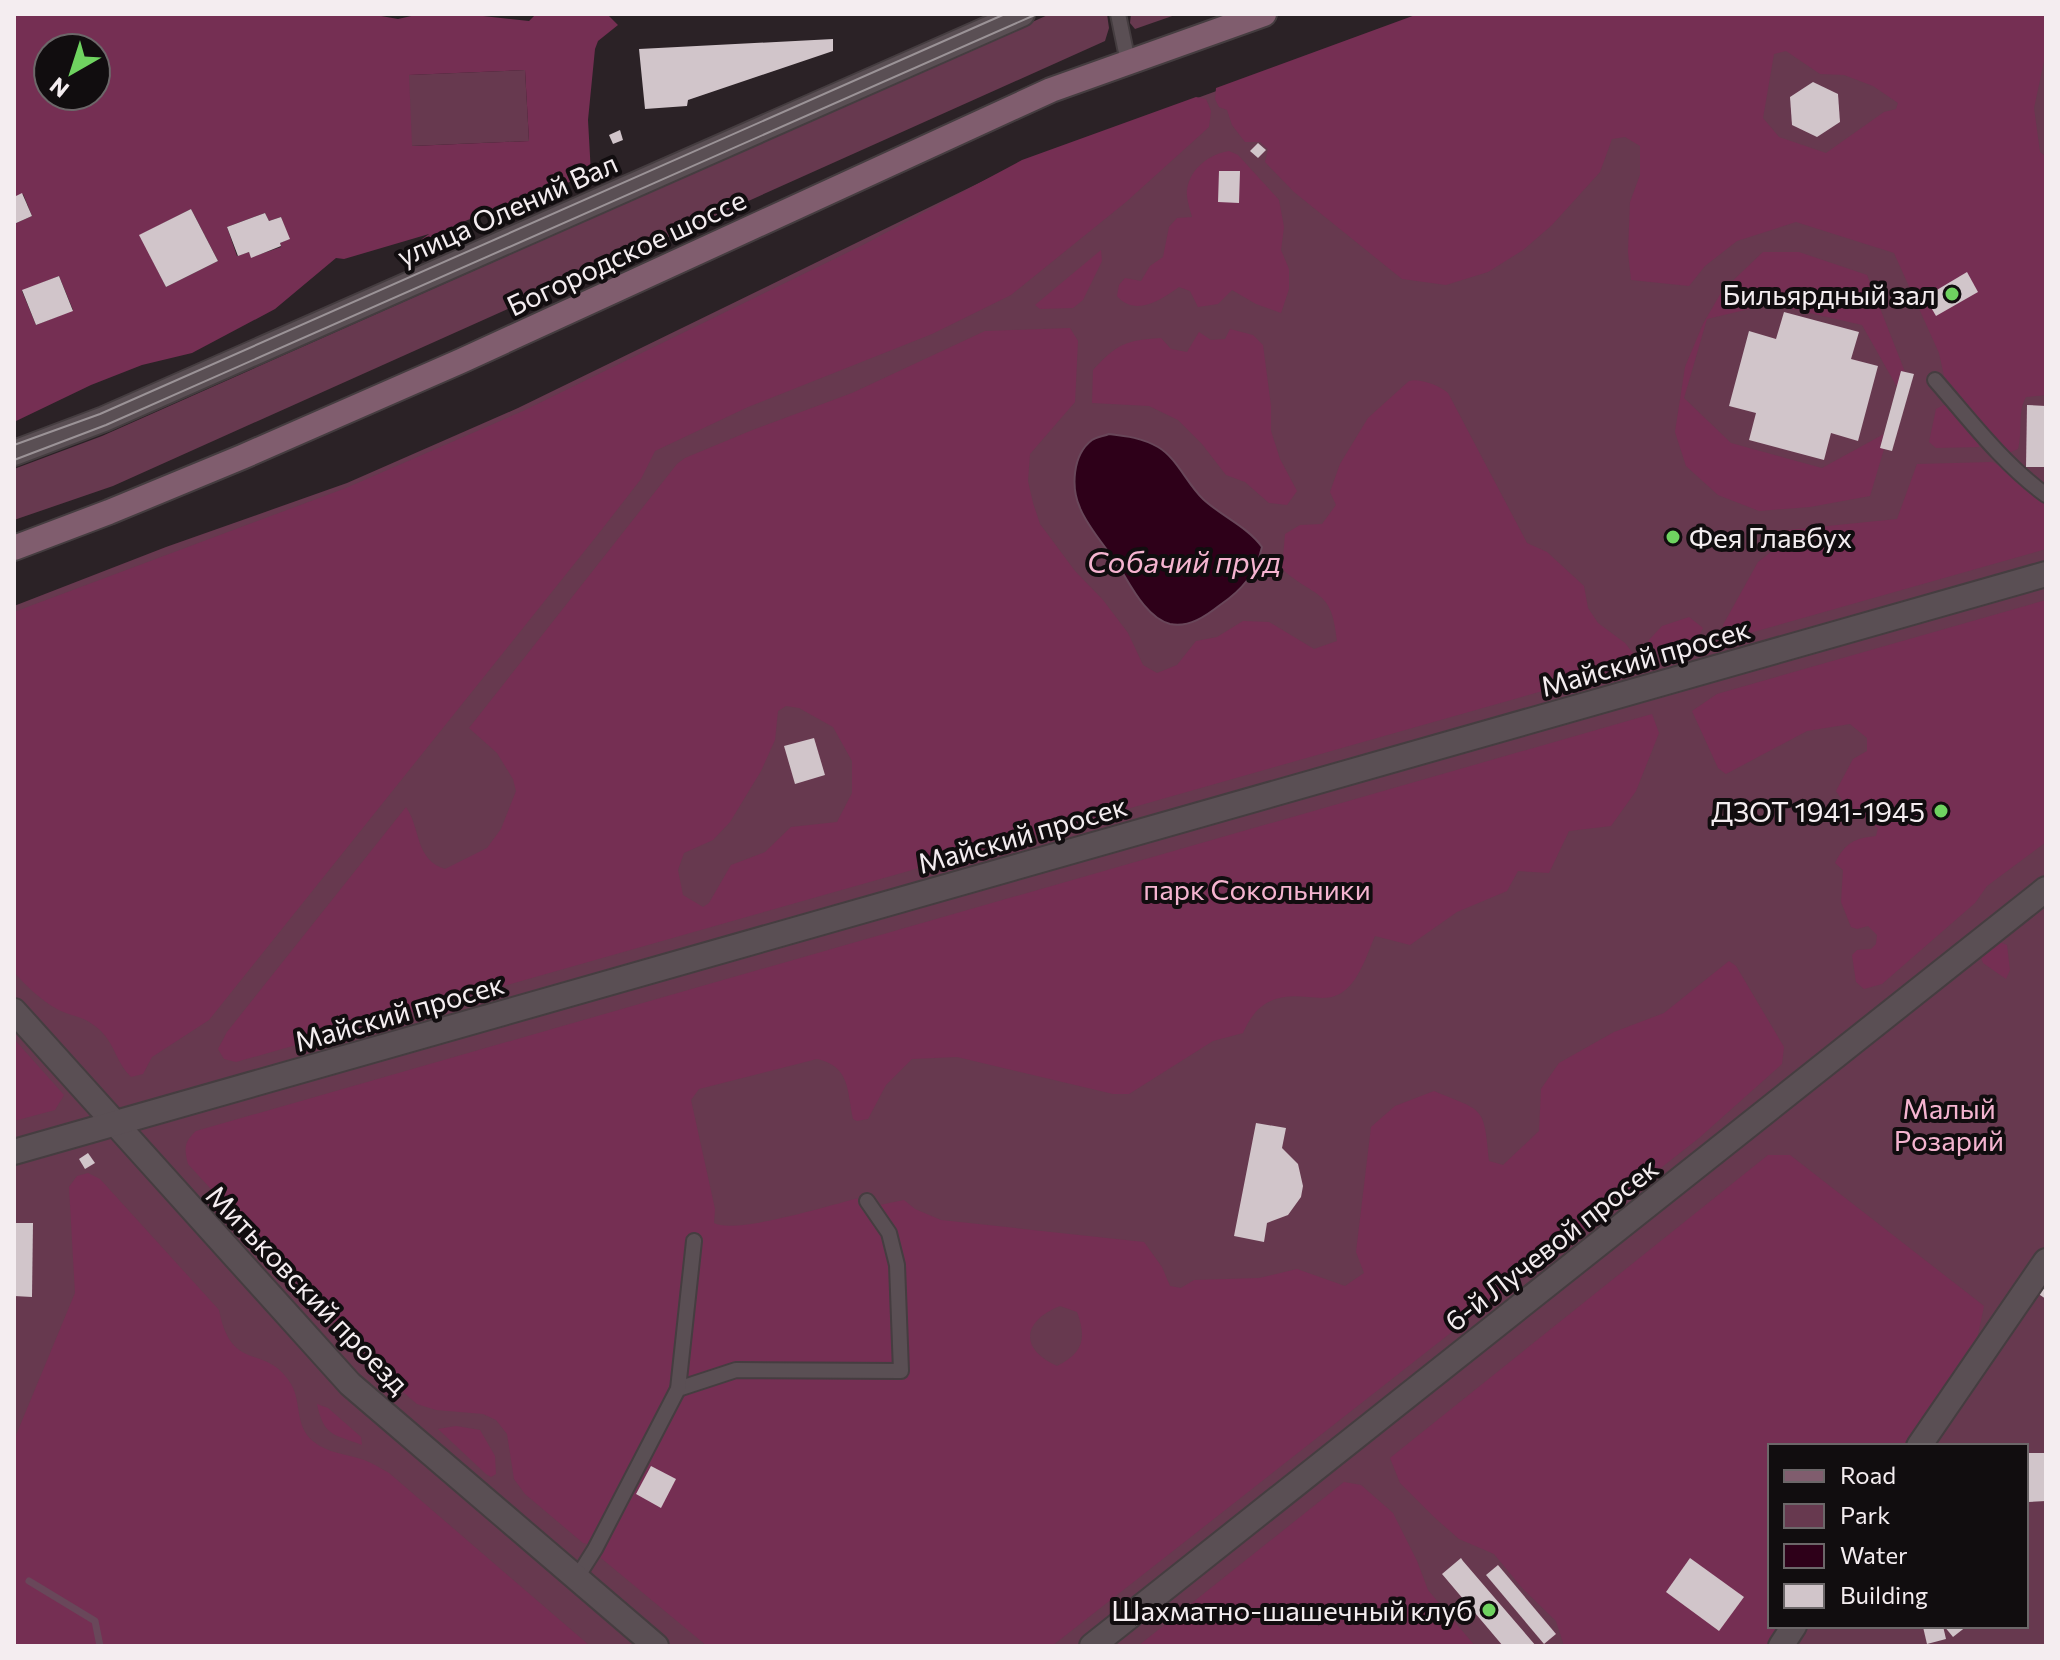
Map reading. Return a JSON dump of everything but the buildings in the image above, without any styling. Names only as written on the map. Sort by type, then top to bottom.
[{"type":"main road","name":"Богородское шоссе","points":[[14,548],[242,457],[475,355],[1051,90],[1128,62],[1213,22],[1264,14]]},
{"type":"street","name":"улица Олений Вал","points":[[14,453],[104,419],[1022,14]]},
{"type":"street","name":"Майский просек","points":[[14,1152],[2046,574]]},
{"type":"street","name":"6-й Лучевой просек","points":[[1092,1646],[2046,889]]},
{"type":"street","name":"Митьковский проезд","points":[[14,1011],[350,1384],[656,1646]]},
{"type":"street","points":[[1920,1444],[2046,1261]]},
{"type":"street","points":[[1781,1646],[1793,1628]]},
{"type":"lane","points":[[1118,14],[1128,62]]},
{"type":"lane","points":[[1935,380],[1999,453],[2027,482],[2046,495]]},
{"type":"lane","points":[[678,1389],[736,1370],[901,1371],[897,1265],[889,1233],[867,1201]]},
{"type":"lane","points":[[576,1579],[595,1549],[678,1389],[694,1241]]},
{"type":"green space","points":[[14,14],[370,14],[398,19],[420,14],[465,14],[529,21],[536,14],[607,14],[618,25],[598,41],[595,49],[588,120],[591,174],[465,221],[411,247],[429,234],[344,259],[336,258],[275,309],[192,353],[142,365],[91,385],[14,422],[14,224],[32,216],[23,194],[14,197]],"holes":[[[525,70],[529,141],[412,146],[409,75]],[[191,209],[218,261],[166,287],[140,235]],[[265,213],[269,221],[281,217],[289,239],[280,243],[281,247],[252,257],[249,252],[237,256],[227,227]],[[59,276],[73,310],[36,325],[22,291]]]},
{"type":"green space","points":[[1050,14],[1107,14],[1109,28],[1105,41],[113,486],[14,520],[14,469],[102,436]]},
{"type":"green space","points":[[1131,14],[1178,14],[1135,29],[1130,23]]},
{"type":"green space","points":[[1418,14],[2046,14],[2046,52],[2034,108],[2040,152],[2046,157],[2046,395],[2026,397],[2018,449],[2008,453],[1944,376],[1939,353],[1894,253],[1796,222],[1737,241],[1705,266],[1689,286],[1631,280],[1628,252],[1630,202],[1640,175],[1640,146],[1625,137],[1612,139],[1600,172],[1552,225],[1523,250],[1488,272],[1446,285],[1402,279],[1294,192],[1265,162],[1268,149],[1260,142],[1245,142],[1232,125],[1227,110],[1219,107],[1215,99],[1216,88]],"holes":[[[1786,51],[1820,74],[1844,75],[1873,86],[1898,103],[1896,109],[1884,112],[1826,153],[1779,137],[1763,118],[1774,54]]]},
{"type":"green space","name":"парк Сокольники","points":[[1427,14],[2046,14],[2046,1646],[14,1646],[14,606],[166,547],[347,483],[518,408],[1022,162]]},
{"type":"green space","points":[[525,70],[529,141],[411,146],[408,75]]},
{"type":"green space","points":[[1196,97],[1206,99],[1211,111],[1209,127],[1126,202],[1011,295],[932,334],[748,407],[655,451],[641,479],[599,533],[209,1020],[152,1057],[143,1074],[131,1077],[101,1031],[84,1019],[51,1005],[14,972],[14,612],[346,488],[523,411],[863,245],[1022,160]]},
{"type":"green space","points":[[1229,151],[1238,155],[1279,200],[1284,227],[1281,250],[1289,269],[1289,289],[1281,313],[1256,304],[1232,290],[1218,304],[1198,307],[1190,291],[1179,287],[1148,304],[1140,306],[1124,302],[1117,296],[1119,285],[1125,278],[1141,281],[1150,266],[1163,257],[1169,227],[1177,218],[1192,217],[1187,193],[1192,175],[1208,159]]},
{"type":"green space","points":[[1101,250],[1102,261],[1083,300],[1073,308],[1040,309],[1035,305]]},
{"type":"green space","points":[[1763,252],[1799,252],[1867,275],[1905,372],[1901,371],[1897,387],[1862,325],[1770,304],[1707,319],[1684,398],[1731,443],[1822,468],[1884,434],[1880,447],[1884,449],[1870,496],[1810,507],[1759,511],[1718,495],[1686,466],[1675,432],[1685,367],[1703,324],[1722,291]]},
{"type":"green space","points":[[1070,328],[1078,341],[1075,402],[1030,454],[1028,481],[1033,503],[1040,524],[1128,633],[1143,665],[1157,673],[1177,665],[1196,641],[1217,637],[1243,621],[1269,622],[1314,649],[1337,641],[1335,624],[1326,603],[1282,569],[1285,534],[1300,525],[1322,524],[1336,505],[1330,492],[1340,464],[1368,418],[1409,381],[1414,380],[1430,383],[1448,393],[1527,543],[1547,552],[1584,586],[1588,608],[1598,623],[1625,643],[1641,663],[236,1062],[224,1059],[218,1049],[227,1032],[406,807],[423,851],[435,865],[445,869],[487,848],[501,829],[516,791],[513,779],[497,753],[469,728],[677,464],[750,431],[852,393],[985,331]],"holes":[[[786,706],[799,708],[833,727],[852,761],[852,793],[837,822],[791,827],[765,852],[731,865],[709,903],[703,907],[683,895],[678,870],[684,853],[713,840],[730,822],[761,771],[775,740],[778,711]]]},
{"type":"green space","points":[[1230,329],[1253,335],[1263,345],[1271,431],[1280,459],[1297,491],[1287,505],[1269,503],[1245,482],[1226,475],[1178,420],[1149,406],[1092,403],[1093,370],[1123,345],[1161,338],[1171,349],[1187,352],[1199,332],[1211,340],[1225,339]]},
{"type":"green space","points":[[1946,404],[1978,440],[1979,447],[1936,448],[1929,442],[1936,409]]},
{"type":"green space","points":[[1992,462],[2014,475],[2046,503],[2046,549],[1725,640],[1723,625],[1758,562],[1776,548],[1777,531],[1897,519],[1917,464]]},
{"type":"green space","points":[[2046,600],[2046,842],[1987,886],[1975,903],[1882,984],[1864,989],[1856,982],[1852,955],[1857,950],[1871,949],[1876,944],[1877,935],[1868,926],[1851,927],[1841,902],[1843,870],[1835,863],[1851,843],[1876,836],[1878,828],[1843,801],[1836,791],[1853,759],[1867,751],[1867,738],[1850,724],[1807,731],[1726,774],[1718,768],[1692,711],[1717,694]]},
{"type":"green space","points":[[1689,617],[1703,628],[1692,649],[1659,654],[1648,641],[1662,626]]},
{"type":"green space","points":[[1652,714],[1659,733],[1636,791],[1611,826],[1569,831],[1549,873],[1518,871],[1507,891],[1457,912],[1410,945],[1375,936],[1359,973],[1340,994],[1327,998],[1286,997],[1268,1002],[1254,1014],[1243,1033],[1213,1041],[1129,1094],[1113,1094],[957,1057],[912,1059],[886,1085],[868,1119],[857,1121],[853,1119],[848,1089],[841,1073],[828,1062],[817,1059],[699,1089],[691,1100],[715,1209],[714,1223],[725,1226],[763,1222],[863,1197],[870,1207],[904,1200],[915,1209],[941,1220],[1144,1242],[1162,1267],[1170,1286],[1181,1288],[1194,1280],[1259,1278],[1297,1269],[1345,1286],[1364,1273],[1356,1252],[1371,1127],[1395,1106],[1434,1091],[1463,1103],[1483,1120],[1489,1161],[1503,1165],[1539,1131],[1541,1089],[1559,1063],[1614,1032],[1664,1013],[1729,961],[1736,966],[1784,1047],[1782,1064],[1699,1138],[1052,1646],[707,1646],[601,1558],[596,1546],[583,1543],[525,1494],[514,1479],[507,1434],[496,1420],[483,1414],[436,1410],[417,1404],[375,1368],[188,1164],[186,1146],[196,1131]],"holes":[[[1060,1306],[1077,1312],[1082,1330],[1080,1344],[1072,1356],[1057,1366],[1036,1352],[1031,1344],[1032,1327],[1047,1312]]]},
{"type":"green space","points":[[1999,942],[2007,945],[2010,970],[2006,979],[1983,963],[1981,957]]},
{"type":"green space","points":[[14,1039],[64,1095],[55,1110],[14,1121]]},
{"type":"green space","points":[[1768,1155],[1790,1155],[1984,1306],[1976,1344],[1906,1444],[1768,1444],[1768,1628],[1779,1628],[1766,1646],[1564,1646],[1556,1621],[1522,1588],[1494,1554],[1459,1539],[1434,1517],[1400,1483],[1390,1458]]},
{"type":"green space","points":[[88,1173],[100,1179],[219,1310],[231,1342],[249,1355],[269,1363],[289,1381],[307,1436],[319,1446],[361,1459],[389,1473],[590,1646],[14,1646],[14,1440],[75,1293],[69,1187],[77,1176]]},
{"type":"green space","points":[[317,1404],[328,1408],[361,1437],[362,1445],[327,1429]]},
{"type":"green space","points":[[456,1426],[480,1430],[495,1456],[496,1474],[491,1477],[486,1474],[438,1429]]},
{"type":"green space","points":[[1344,1482],[1361,1485],[1393,1513],[1428,1590],[1475,1646],[1138,1646]]},
{"type":"water","name":"Собачий пруд","points":[[1109,434],[1140,439],[1165,452],[1203,499],[1249,533],[1262,547],[1252,573],[1241,587],[1197,620],[1177,625],[1161,621],[1153,615],[1083,515],[1075,491],[1077,463],[1085,446]]},
{"type":"waterway","points":[[29,1581],[95,1621],[100,1646]]},
{"type":"tram line","points":[[14,445],[100,414],[1005,14]]},
{"type":"tram line","points":[[14,460],[106,425],[1037,14]]},
{"type":"place","name":"Бильярдный зал","points":[[1952,294]]},
{"type":"place","name":"Фея Главбух","points":[[1673,537]]},
{"type":"place","name":"ДЗОТ 1941-1945","points":[[1941,811]]},
{"type":"place","name":"Шахматно-шашечный клуб","points":[[1489,1610]]},
{"type":"park label","name":"Малый Розарий","points":[[1949,1124]]}]
